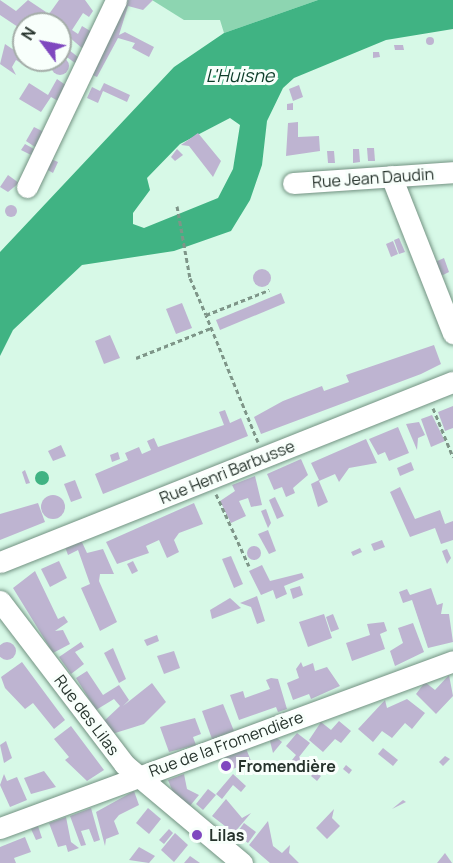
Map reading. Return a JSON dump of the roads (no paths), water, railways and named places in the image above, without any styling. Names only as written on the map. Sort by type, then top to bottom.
[{"type":"street","points":[[27,187],[116,0]]},
{"type":"street","name":"Rue Jean Daudin","points":[[293,183],[453,172]]},
{"type":"street","points":[[391,176],[453,333]]},
{"type":"street","name":"Rue Henri Barbusse","points":[[0,562],[453,382]]},
{"type":"street","name":"Rue des Lilas","points":[[0,600],[138,776],[242,863]]},
{"type":"street","name":"Rue de la Fromendière","points":[[0,828],[453,661]]},
{"type":"water","name":"L'Huisne","points":[[318,0],[453,0],[453,29],[386,40],[294,78],[283,88],[267,121],[262,165],[250,200],[231,231],[174,251],[82,265],[13,330],[0,356],[0,252],[174,67],[224,33]],"holes":[[[230,118],[240,125],[233,169],[218,198],[144,228],[133,224],[133,213],[150,190],[147,178],[180,144]]]},
{"type":"water","points":[[42,471],[47,473],[49,478],[47,483],[42,485],[37,483],[35,478],[37,473]]},
{"type":"place","name":"Fromendière","points":[[226,766]]},
{"type":"place","name":"Lilas","points":[[197,835]]}]
